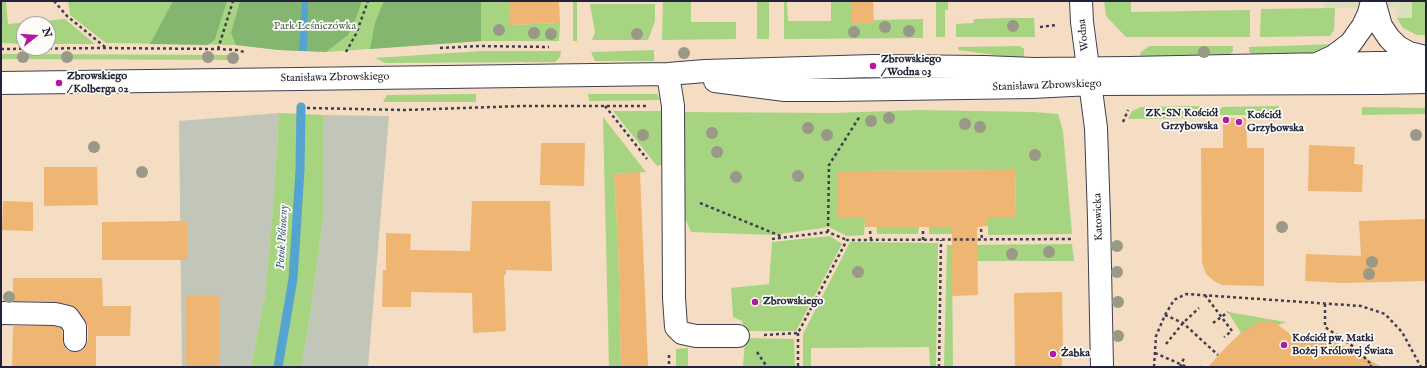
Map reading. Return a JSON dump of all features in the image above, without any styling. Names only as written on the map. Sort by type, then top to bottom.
[{"type":"street","name":"Wodna","points":[[1081,1],[1089,76]]},
{"type":"street","points":[[1373,1],[1380,26],[1389,38],[1398,47],[1409,53],[1426,57]]},
{"type":"street","points":[[1316,65],[1334,56],[1350,43],[1363,26],[1373,1]]},
{"type":"street","name":"Stanisława Zbrowskiego","points":[[1089,76],[1316,65],[1426,62]]},
{"type":"street","name":"Stanisława Zbrowskiego","points":[[1,83],[668,74],[712,71],[873,66],[1033,69],[1089,76],[1380,83],[1426,82]]},
{"type":"street","points":[[668,74],[673,106],[674,298],[676,327],[682,333],[696,336],[738,336]]},
{"type":"street","name":"Katowicka","points":[[1089,76],[1096,128],[1102,367]]},
{"type":"street","points":[[1,313],[55,314],[68,317],[75,327],[75,340]]},
{"type":"path","points":[[54,1],[67,16],[106,48]]},
{"type":"path","points":[[218,49],[233,1]]},
{"type":"path","points":[[343,57],[356,34],[368,1]]},
{"type":"path","points":[[1,49],[163,48]]},
{"type":"path","points":[[301,107],[405,110],[522,106],[673,106]]},
{"type":"path","points":[[1121,126],[1128,109]]},
{"type":"path","points":[[828,232],[829,165],[861,113]]},
{"type":"path","points":[[673,192],[783,237]]},
{"type":"path","points":[[981,229],[982,239]]},
{"type":"path","points":[[923,230],[923,240]]},
{"type":"path","points":[[870,231],[871,240]]},
{"type":"path","points":[[772,239],[828,232],[847,240],[1080,239]]},
{"type":"path","points":[[798,367],[798,333],[847,240]]},
{"type":"path","points":[[939,367],[941,240]]},
{"type":"path","points":[[1154,367],[1156,336],[1164,315],[1174,300],[1186,294],[1361,306],[1385,314],[1402,332],[1421,367]]},
{"type":"path","points":[[1205,295],[1232,331],[1224,337]]},
{"type":"path","points":[[1325,304],[1325,327],[1354,347],[1372,365],[1370,367]]},
{"type":"path","points":[[1166,344],[1183,323],[1199,308]]},
{"type":"path","points":[[1213,323],[1228,312]]},
{"type":"path","points":[[1164,315],[1183,323],[1218,355]]},
{"type":"path","points":[[738,336],[798,333]]},
{"type":"path","points":[[1154,353],[1180,366],[1187,367]]},
{"type":"path","points":[[1180,366],[1185,356]]},
{"type":"shaded area","points":[[1323,1],[1412,1],[1412,18],[1397,18],[1395,7],[1324,8]]},
{"type":"shaded area","points":[[279,113],[274,196],[265,295],[251,367],[182,367],[179,121]]},
{"type":"shaded area","points":[[323,115],[389,116],[368,367],[301,367],[309,323],[323,219]]},
{"type":"green space","name":"Park Leśniczówka","points":[[68,1],[508,1],[510,2],[510,25],[560,23],[559,41],[481,41],[326,52],[279,50],[236,45],[106,43],[70,15]]},
{"type":"green space","points":[[173,1],[227,1],[215,39],[207,45],[150,44]]},
{"type":"green space","points":[[240,1],[362,1],[348,35],[326,52],[279,50],[236,45],[231,33]]},
{"type":"green space","points":[[384,1],[481,1],[481,41],[370,49],[375,23]]},
{"type":"green space","points":[[573,1],[577,1],[577,41],[573,41]]},
{"type":"green space","points":[[663,1],[691,1],[691,22],[736,22],[736,39],[662,40]]},
{"type":"green space","points":[[757,1],[769,1],[769,39],[757,39]]},
{"type":"green space","points":[[784,1],[787,1],[788,21],[831,21],[831,1],[851,1],[851,24],[874,24],[874,20],[923,19],[923,38],[784,39]]},
{"type":"green space","points":[[936,1],[948,1],[948,10],[945,10],[945,37],[936,37]]},
{"type":"green space","points":[[1104,1],[1131,1],[1131,12],[1250,10],[1250,37],[1126,37],[1106,16]]},
{"type":"green space","points":[[1412,1],[1425,1],[1426,35],[1417,35],[1403,28],[1397,18],[1412,18]]},
{"type":"green space","points":[[1,2],[6,2],[8,24],[16,23],[16,44],[1,43]]},
{"type":"green space","points":[[590,4],[655,4],[655,21],[648,40],[592,40],[595,32]]},
{"type":"green space","points":[[1335,8],[1334,30],[1330,36],[1260,37],[1261,9]]},
{"type":"green space","points":[[1034,18],[1035,37],[956,37],[956,24],[973,23],[974,19]]},
{"type":"green space","points":[[65,19],[95,44],[56,44],[56,20]]},
{"type":"green space","points":[[1336,44],[1324,53],[1253,56],[1249,51],[1249,47]]},
{"type":"green space","points":[[1020,46],[1024,49],[1024,59],[958,50],[958,47]]},
{"type":"green space","points":[[1149,46],[1233,46],[1233,51],[1228,56],[1139,58],[1141,52]]},
{"type":"green space","points":[[654,50],[654,61],[595,61],[591,52]]},
{"type":"green space","points":[[482,51],[561,51],[560,57],[555,62],[385,63],[375,58]]},
{"type":"green space","points":[[1,54],[16,54],[16,56],[56,56],[56,54],[239,55],[238,60],[1,59]]},
{"type":"green space","points":[[476,94],[476,102],[383,102],[387,95]]},
{"type":"green space","points":[[588,94],[657,94],[661,100],[589,101]]},
{"type":"green space","points":[[1200,106],[1199,118],[1128,119],[1132,111],[1141,107]]},
{"type":"green space","points":[[1279,106],[1278,115],[1220,115],[1220,109],[1223,107]]},
{"type":"green space","points":[[1362,107],[1426,108],[1426,114],[1362,115]]},
{"type":"green space","points":[[918,110],[1034,112],[1058,114],[1063,131],[1072,234],[988,235],[988,217],[1016,217],[1015,170],[838,171],[838,218],[865,218],[864,235],[847,236],[829,227],[773,235],[691,232],[684,216],[680,112],[834,113]]},
{"type":"green space","points":[[613,111],[663,111],[665,164],[657,166]]},
{"type":"green space","points":[[279,113],[323,115],[323,219],[309,323],[301,367],[251,367],[265,295],[274,196]]},
{"type":"green space","points":[[603,117],[646,172],[614,174],[618,241],[621,367],[609,367]]},
{"type":"green space","points":[[977,217],[975,234],[929,234],[929,227],[919,227],[918,234],[877,234],[876,218]]},
{"type":"green space","points":[[830,236],[842,244],[796,331],[744,331],[742,321],[733,317],[731,288],[769,284],[772,242]]},
{"type":"green space","points":[[850,242],[938,243],[936,367],[930,367],[929,347],[811,348],[811,367],[803,367],[803,334]]},
{"type":"green space","points":[[1072,244],[1074,261],[952,261],[953,367],[944,367],[947,245]]},
{"type":"green space","points":[[1228,312],[1286,322],[1241,333]]},
{"type":"green space","points":[[745,338],[794,339],[795,367],[743,367]]},
{"type":"green space","points":[[688,348],[688,367],[676,367],[676,349]]},
{"type":"water","points":[[302,1],[308,1],[307,51],[299,51]]},
{"type":"building","points":[[509,1],[559,1],[560,23],[510,25]]},
{"type":"building","points":[[851,1],[873,1],[874,24],[851,24]]},
{"type":"building","points":[[1223,118],[1246,118],[1247,148],[1264,148],[1264,286],[1222,285],[1214,281],[1206,274],[1202,263],[1201,148],[1223,148]]},
{"type":"building","points":[[541,143],[585,143],[584,186],[540,185]]},
{"type":"building","points":[[1309,145],[1355,147],[1354,164],[1363,165],[1362,192],[1308,191]]},
{"type":"building","points":[[44,167],[97,167],[98,205],[44,206]]},
{"type":"building","points":[[1015,170],[1016,217],[988,217],[988,226],[977,227],[978,295],[952,296],[952,227],[865,227],[865,218],[838,218],[838,171]]},
{"type":"building","points":[[640,172],[648,367],[621,367],[618,241],[614,174]]},
{"type":"building","points":[[3,201],[33,202],[33,231],[2,230]]},
{"type":"building","points":[[472,201],[550,201],[552,271],[506,270],[506,275],[504,275],[506,331],[473,333],[472,293],[411,292],[411,307],[382,307],[383,270],[386,270],[386,233],[411,234],[410,250],[470,251]]},
{"type":"building","points":[[1426,219],[1426,281],[1342,283],[1305,281],[1306,254],[1361,256],[1359,221]]},
{"type":"building","points":[[187,221],[188,260],[102,260],[102,222]]},
{"type":"building","points":[[13,278],[102,278],[103,306],[131,306],[130,336],[96,336],[96,367],[12,367],[13,326],[53,326],[61,328],[64,346],[68,351],[82,351],[88,340],[88,327],[85,320],[78,310],[71,305],[55,302],[13,301]]},
{"type":"building","points":[[1062,292],[1062,367],[1015,367],[1014,293]]},
{"type":"building","points":[[186,295],[220,295],[220,367],[186,367]]},
{"type":"building","name":"Kościół pw. Matki Bożej Królowej Świata","points":[[1260,321],[1273,321],[1290,334],[1311,335],[1332,340],[1382,367],[1208,367],[1241,333]]},
{"type":"waterway","name":"Potok Północny","points":[[278,367],[293,279],[300,170],[301,107]]},
{"type":"place","name":"Zbrowskiego / Wodna 03","points":[[873,66]]},
{"type":"place","name":"Zbrowskiego / Kolberga 02","points":[[59,83]]},
{"type":"place","name":"ZK-SN Kościół Grzybowska","points":[[1226,120]]},
{"type":"place","name":"Kościół Grzybowska","points":[[1239,122]]},
{"type":"place","name":"Zbrowskiego","points":[[755,302]]},
{"type":"place","name":"Kościół pw. Matki Bożej Królowej Świata","points":[[1284,345]]},
{"type":"place","name":"Żabka","points":[[1053,354]]}]
